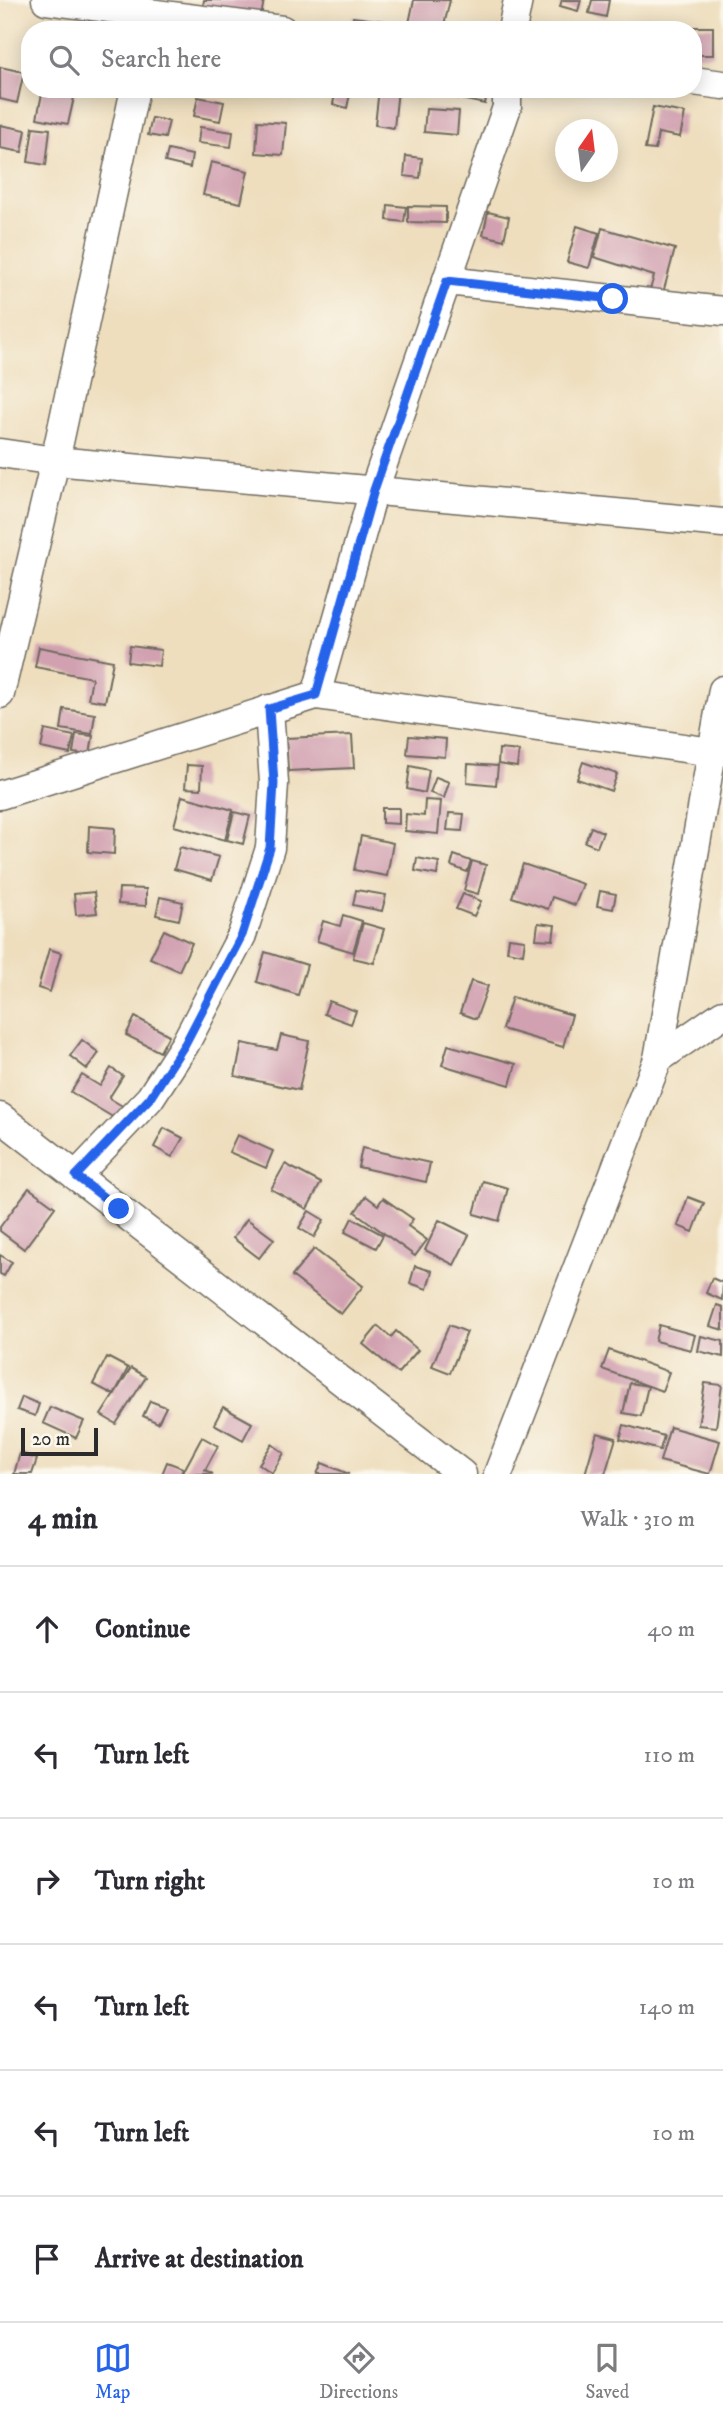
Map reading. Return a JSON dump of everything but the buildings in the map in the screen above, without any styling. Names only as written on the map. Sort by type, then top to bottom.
[{"type":"street","points":[[46,0],[203,21]]},
{"type":"street","points":[[514,21],[519,0]]},
{"type":"street","points":[[702,82],[723,85]]},
{"type":"street","points":[[0,694],[55,461],[133,98]]},
{"type":"street","points":[[316,695],[374,490],[507,107],[507,98]]},
{"type":"street","points":[[447,281],[723,311]]},
{"type":"street","points":[[0,453],[55,461],[723,523]]},
{"type":"street","points":[[498,1474],[658,1059],[723,690]]},
{"type":"street","points":[[0,795],[316,695],[712,752]]},
{"type":"street","points":[[76,1176],[150,1098],[185,1044],[242,935],[270,848],[274,783],[269,709]]},
{"type":"street","points":[[658,1059],[723,1014]]},
{"type":"street","points":[[0,1117],[462,1474]]},
{"type":"route","points":[[119,1209],[76,1176],[150,1098],[185,1044],[242,935],[270,848],[274,783],[269,709],[316,695],[374,490],[447,281],[613,299]]}]
